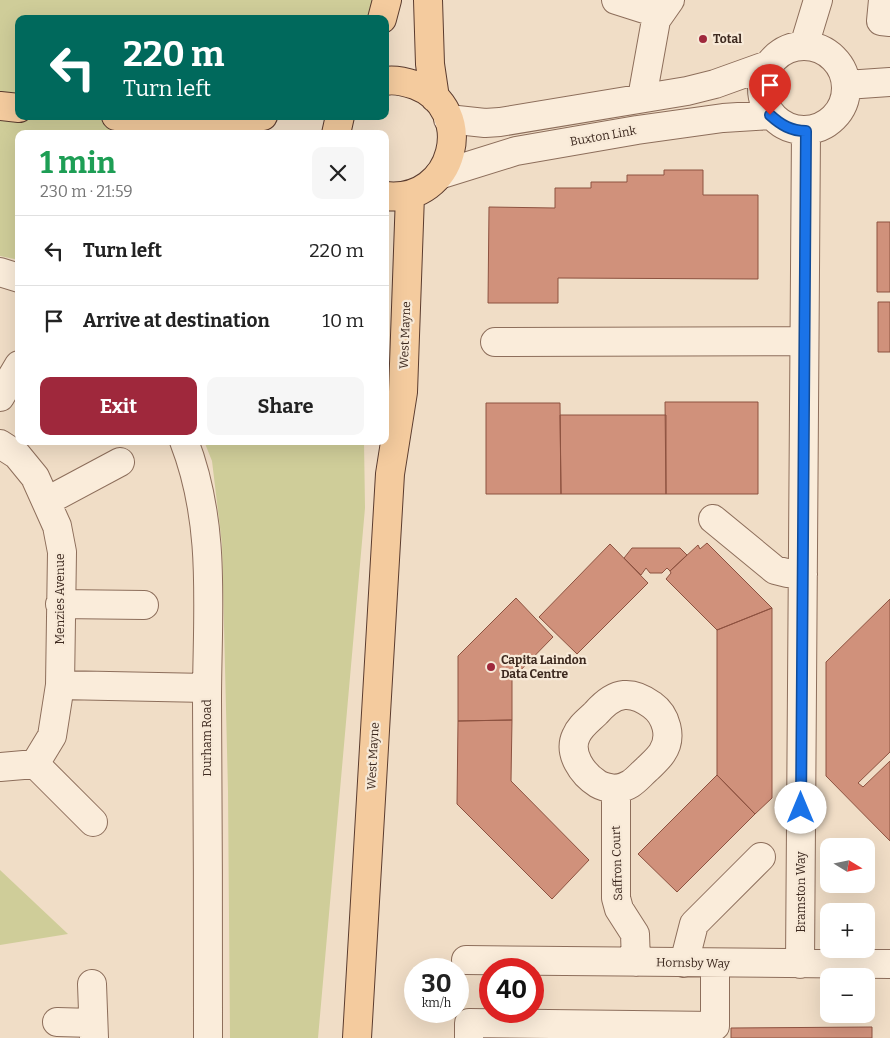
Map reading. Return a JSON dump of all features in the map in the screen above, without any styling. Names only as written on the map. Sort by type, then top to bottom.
[{"type":"main road","points":[[383,15],[387,0]]},
{"type":"main road","points":[[398,196],[426,187],[440,175],[449,158],[451,145],[452,138],[430,64],[428,0]]},
{"type":"main road","points":[[389,82],[406,82],[422,88],[442,108]]},
{"type":"main road","points":[[0,106],[15,108]]},
{"type":"main road","points":[[160,120],[214,125],[230,130]]},
{"type":"main road","points":[[214,125],[241,120]]},
{"type":"main road","name":"West Mayne","points":[[390,474],[403,392],[398,196]]},
{"type":"main road","name":"West Mayne","points":[[357,1038],[390,474],[389,445]]},
{"type":"street","points":[[616,0],[665,7],[656,20],[642,98]]},
{"type":"street","points":[[804,46],[818,0]]},
{"type":"street","points":[[882,0],[881,21],[890,22]]},
{"type":"street","points":[[792,47],[817,48],[828,53],[843,72],[846,85],[844,99],[837,114],[827,124],[806,131],[789,128],[778,122],[770,115],[762,99],[763,77],[768,65],[781,52],[792,47]]},
{"type":"street","points":[[442,108],[485,123],[500,122],[687,91],[715,84],[768,65]]},
{"type":"street","points":[[846,85],[890,82]]},
{"type":"street","name":"Buxton Link","points":[[440,175],[516,151],[685,123],[770,115]]},
{"type":"street","name":"Bramston Way","points":[[800,964],[806,131]]},
{"type":"street","points":[[0,272],[15,277]]},
{"type":"street","points":[[495,342],[804,342]]},
{"type":"street","points":[[0,398],[15,372]]},
{"type":"street","name":"Menzies Avenue","points":[[0,444],[17,455],[35,477],[58,526],[62,552],[60,685],[52,736],[35,764]]},
{"type":"street","name":"Durham Road","points":[[186,445],[201,497],[208,546],[208,1038]]},
{"type":"street","points":[[47,501],[120,462]]},
{"type":"street","points":[[713,519],[775,570],[803,574]]},
{"type":"street","points":[[60,604],[144,604]]},
{"type":"street","points":[[60,685],[207,688]]},
{"type":"street","points":[[0,767],[35,764],[93,822]]},
{"type":"street","name":"Saffron Court","points":[[616,789],[616,898],[619,909],[635,934],[636,962]]},
{"type":"street","points":[[684,963],[694,924],[761,857]]},
{"type":"street","name":"Hornsby Way","points":[[544,964],[636,962],[890,964]]},
{"type":"street","points":[[469,1038],[469,1023],[715,1026],[715,963]]},
{"type":"street","points":[[57,1022],[93,1030],[92,984]]},
{"type":"shaded area","points":[[0,0],[375,0],[372,15],[15,15],[15,120],[254,120],[255,130],[15,130],[15,259],[0,256]]},
{"type":"shaded area","points":[[206,445],[364,445],[365,508],[318,1038],[230,1038],[228,791],[222,544],[212,461]]},
{"type":"shaded area","points":[[0,870],[68,934],[0,945]]},
{"type":"building","points":[[664,170],[703,170],[703,195],[758,195],[758,279],[558,278],[558,303],[488,303],[489,207],[555,208],[555,188],[591,188],[591,182],[627,182],[627,175],[664,175]]},
{"type":"building","points":[[877,222],[890,222],[890,292],[877,292]]},
{"type":"building","points":[[878,302],[890,302],[890,352],[878,352]]},
{"type":"building","points":[[665,402],[758,402],[758,494],[666,494]]},
{"type":"building","points":[[486,403],[560,403],[561,494],[486,494]]},
{"type":"building","points":[[560,415],[666,415],[666,494],[561,494]]},
{"type":"building","points":[[707,543],[772,608],[717,630],[666,579],[671,573],[670,571],[698,545],[700,549]]},
{"type":"building","points":[[610,544],[648,583],[577,654],[539,617]]},
{"type":"building","points":[[632,548],[680,548],[687,555],[670,571],[667,568],[662,573],[650,573],[646,568],[641,575],[624,558]]},
{"type":"building","name":"Capita Laindon Data Centre","points":[[516,598],[553,637],[512,679],[512,720],[458,721],[458,656]]},
{"type":"building","points":[[890,599],[890,752],[858,783],[863,787],[890,761],[890,841],[826,776],[826,662]]},
{"type":"building","points":[[772,608],[772,798],[755,814],[717,775],[717,630]]},
{"type":"building","points":[[512,720],[511,781],[589,860],[552,899],[457,804],[458,721]]},
{"type":"building","points":[[717,775],[755,814],[677,892],[638,854]]},
{"type":"building","points":[[872,1027],[872,1038],[731,1038],[731,1028]]},
{"type":"building","points":[[691,1037],[691,1038],[488,1038]]},
{"type":"place","name":"Total","points":[[703,39]]},
{"type":"place","name":"Capita Laindon Data Centre","points":[[491,667]]},
{"type":"route","points":[[770,115],[789,128],[806,131],[801,808]]}]
